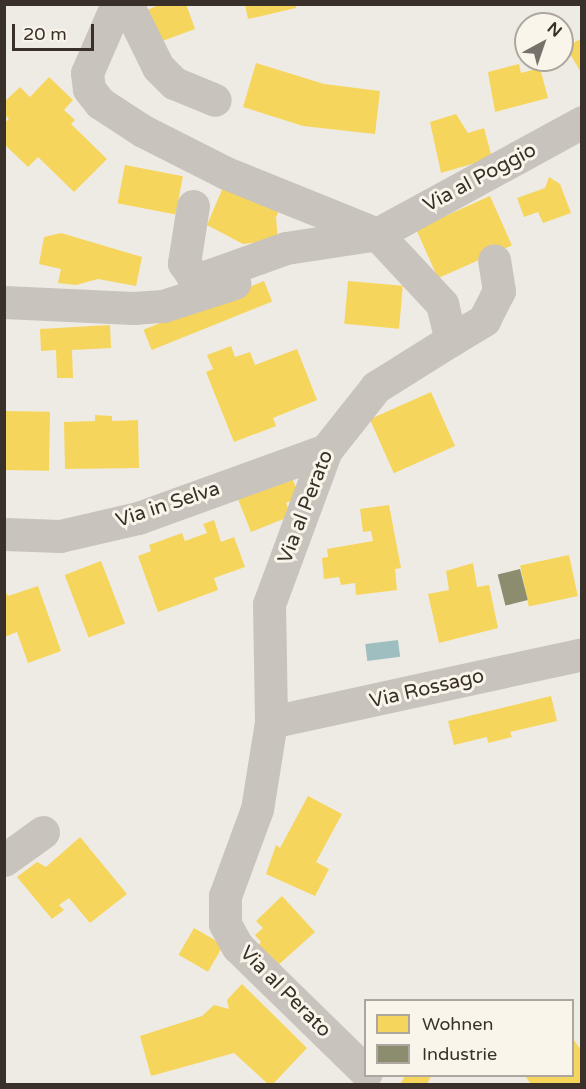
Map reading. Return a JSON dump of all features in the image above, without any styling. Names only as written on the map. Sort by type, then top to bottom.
[{"type":"street","points":[[117,4],[87,74],[89,89],[100,103],[143,131],[226,173],[377,234],[442,304],[451,340]]},
{"type":"street","points":[[127,4],[158,67],[174,83],[215,100]]},
{"type":"street","name":"Via al Poggio","points":[[377,234],[582,122]]},
{"type":"street","points":[[193,206],[183,253],[186,270],[198,277],[216,275],[286,248],[377,234]]},
{"type":"street","points":[[4,302],[133,308],[182,303],[292,262],[362,249],[377,234]]},
{"type":"street","name":"Via al Perato","points":[[364,1070],[238,947],[225,924],[225,896],[257,810],[271,723],[269,604],[326,450],[376,387],[484,320],[499,291],[494,260]]},
{"type":"street","name":"Via in Selva","points":[[4,534],[60,536],[138,518],[326,450]]},
{"type":"street","name":"Via Rossago","points":[[271,723],[582,654]]},
{"type":"street","points":[[4,860],[43,832]]},
{"type":"water","points":[[398,640],[400,657],[367,661],[365,644]]},
{"type":"building: Wohnen","points":[[161,4],[186,4],[195,29],[157,43],[145,11]]},
{"type":"building: Wohnen","points":[[245,4],[295,4],[296,8],[248,19]]},
{"type":"building: Wohnen","points":[[582,38],[582,74],[574,60],[574,42]]},
{"type":"building: Wohnen","points":[[256,63],[324,84],[380,91],[375,134],[303,126],[243,107]]},
{"type":"building: Wohnen","points":[[514,65],[514,72],[541,72],[548,98],[495,112],[488,72]]},
{"type":"building: Wohnen","points":[[49,77],[73,100],[64,110],[75,120],[71,124],[107,159],[74,192],[38,157],[28,167],[4,144],[4,123],[9,119],[4,114],[4,102],[20,87],[30,97]]},
{"type":"building: Wohnen","points":[[456,114],[468,133],[484,128],[492,158],[441,173],[430,122]]},
{"type":"building: Wohnen","points":[[125,165],[183,176],[175,215],[118,203]]},
{"type":"building: Wohnen","points":[[549,177],[560,184],[571,213],[543,223],[538,212],[524,217],[517,198],[545,188]]},
{"type":"building: Wohnen","points":[[224,185],[282,205],[276,217],[278,240],[243,244],[207,225]]},
{"type":"building: Wohnen","points":[[490,196],[512,245],[438,278],[416,229]]},
{"type":"building: Wohnen","points":[[61,233],[142,257],[136,286],[98,279],[76,285],[58,283],[61,269],[39,264],[44,237]]},
{"type":"building: Wohnen","points":[[264,281],[272,301],[152,350],[143,330]]},
{"type":"building: Wohnen","points":[[348,281],[403,286],[399,329],[344,324]]},
{"type":"building: Wohnen","points":[[110,325],[111,348],[72,350],[73,378],[57,378],[56,350],[41,351],[40,329]]},
{"type":"building: Wohnen","points":[[231,346],[235,357],[250,352],[255,365],[297,349],[317,400],[273,418],[276,426],[234,442],[206,372],[213,369],[207,355]]},
{"type":"building: Wohnen","points":[[431,392],[455,446],[394,473],[370,419]]},
{"type":"building: Wohnen","points":[[4,411],[50,412],[49,471],[4,470]]},
{"type":"building: Wohnen","points":[[95,415],[112,416],[112,421],[138,420],[139,468],[65,469],[64,422],[95,421]]},
{"type":"building: Wohnen","points":[[290,473],[300,497],[286,503],[291,516],[251,532],[236,494]]},
{"type":"building: Wohnen","points":[[389,505],[401,568],[395,569],[397,590],[356,595],[355,583],[341,585],[339,577],[324,579],[322,558],[328,557],[327,549],[373,541],[371,531],[363,532],[360,509]]},
{"type":"building: Wohnen","points":[[214,520],[221,542],[234,537],[245,567],[214,578],[218,590],[158,612],[138,556],[151,551],[149,545],[182,533],[185,541],[207,533],[203,524]]},
{"type":"building: Wohnen","points":[[569,555],[578,596],[529,606],[520,565]]},
{"type":"building: Wohnen","points":[[101,561],[125,624],[89,638],[65,575]]},
{"type":"building: Wohnen","points":[[473,563],[477,587],[489,585],[498,628],[439,643],[428,594],[449,590],[446,571]]},
{"type":"building: Wohnen","points":[[38,586],[61,651],[28,663],[17,632],[4,637],[4,589],[8,596]]},
{"type":"building: Wohnen","points":[[551,696],[557,721],[510,732],[512,737],[488,743],[487,737],[454,745],[448,721]]},
{"type":"building: Wohnen","points":[[308,796],[342,814],[316,862],[329,869],[315,896],[266,874],[276,845],[280,848]]},
{"type":"building: Wohnen","points":[[80,837],[127,894],[90,923],[69,898],[59,905],[64,910],[52,919],[17,877],[37,862],[46,867]]},
{"type":"building: Wohnen","points":[[282,896],[315,932],[277,966],[258,946],[261,942],[255,935],[263,928],[256,921]]},
{"type":"building: Wohnen","points":[[194,928],[223,945],[208,972],[178,955]]},
{"type":"building: Wohnen","points":[[242,984],[307,1048],[273,1084],[268,1084],[234,1053],[151,1076],[140,1036],[202,1016],[214,1005],[229,1009],[227,1000]]},
{"type":"building: Wohnen","points":[[574,1040],[582,1052],[582,1084],[531,1084],[526,1077],[574,1077]]},
{"type":"building: Wohnen","points":[[404,1077],[430,1077],[427,1084],[400,1084]]},
{"type":"building: Industrie","points":[[520,569],[528,600],[505,606],[498,575]]}]
